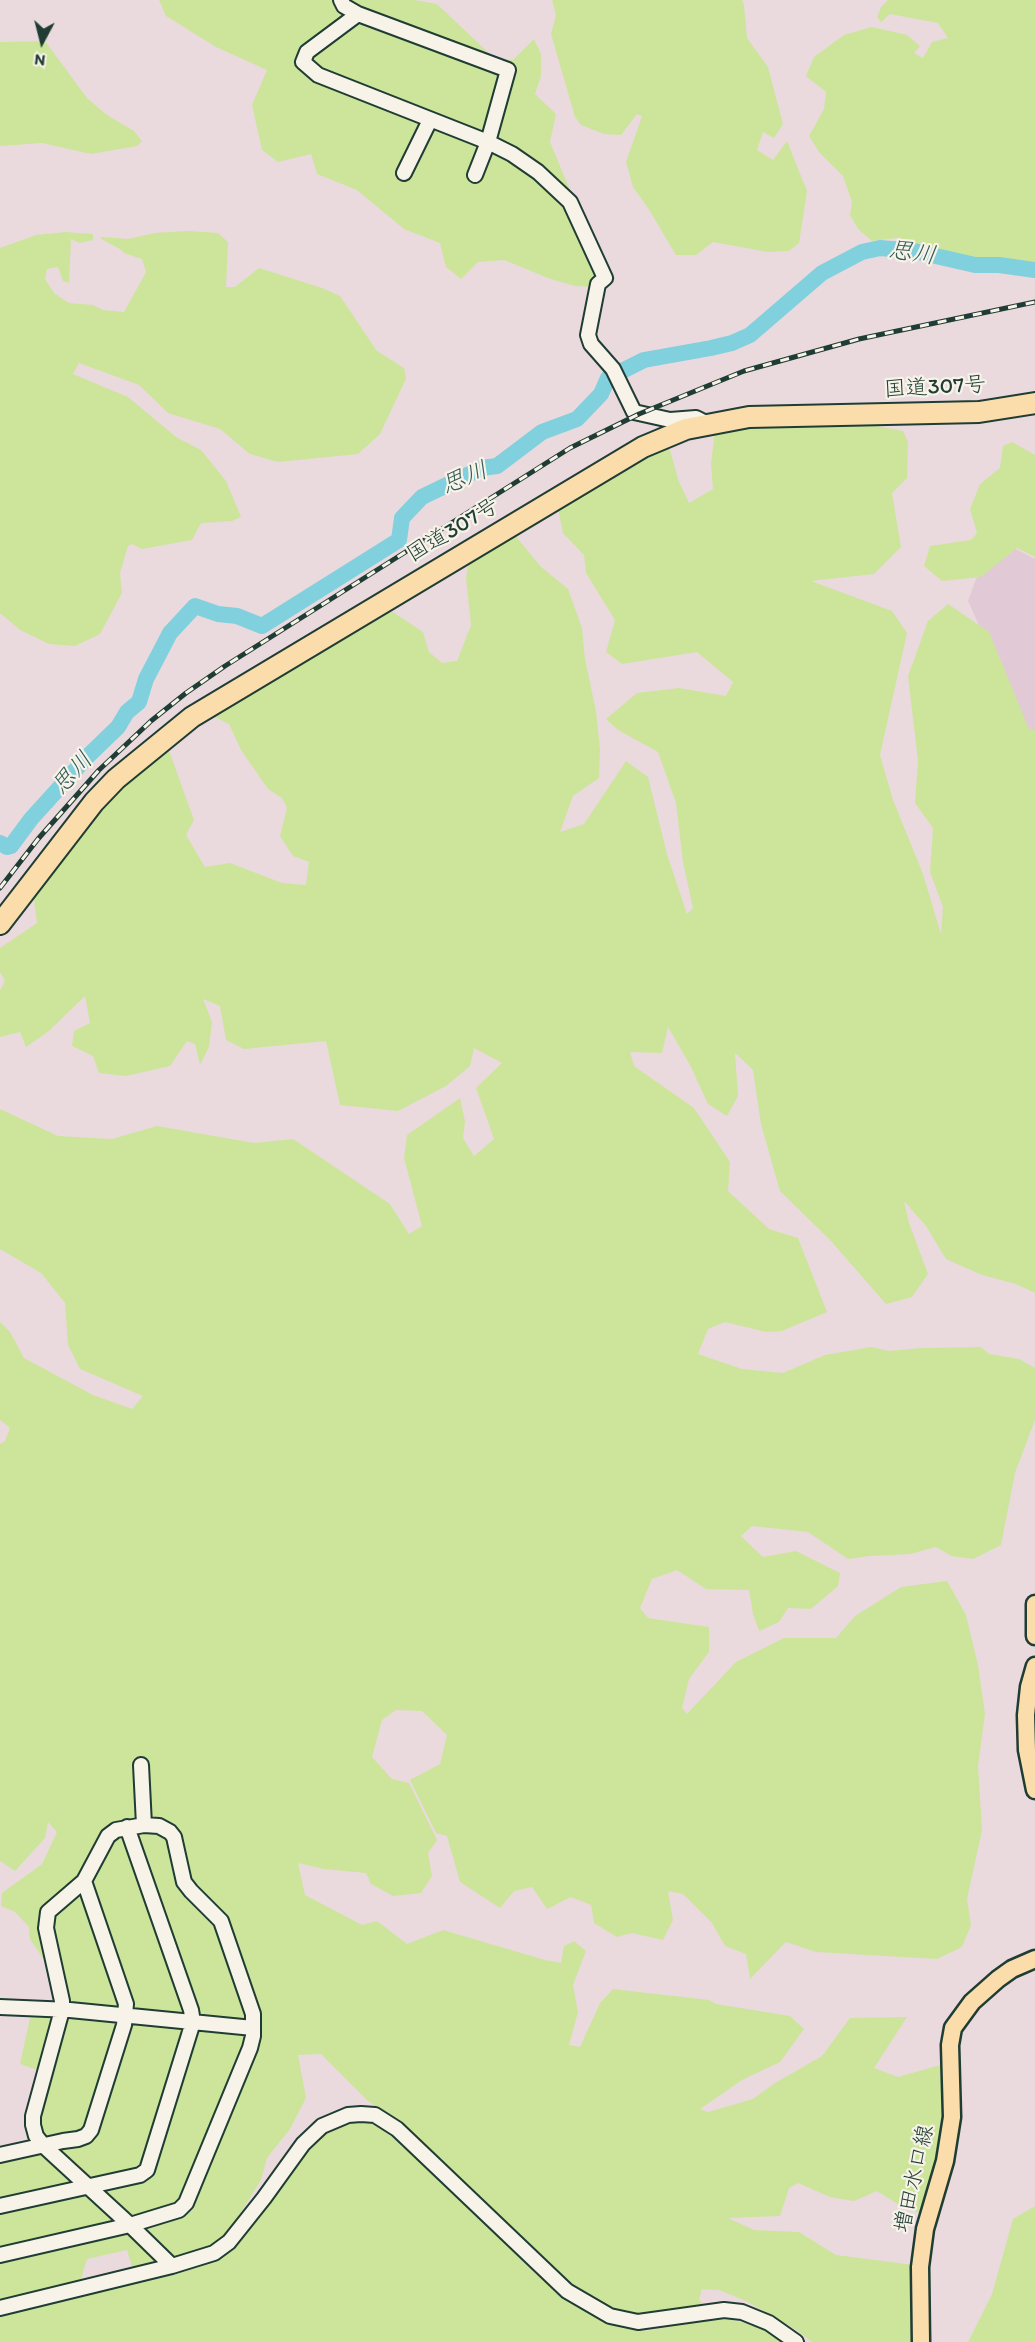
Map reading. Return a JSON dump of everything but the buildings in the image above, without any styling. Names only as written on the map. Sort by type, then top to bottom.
[{"type":"highway","name":"国道307号","points":[[0,924],[94,802],[132,766],[192,717],[643,447],[686,429],[749,417],[979,412],[1035,403]]},
{"type":"main road","points":[[1035,1604],[1035,1636]]},
{"type":"main road","points":[[1035,1666],[1029,1687],[1026,1715],[1027,1750],[1035,1790]]},
{"type":"main road","name":"増田水口線","points":[[921,2342],[920,2267],[925,2229],[945,2161],[952,2117],[950,2045],[953,2028],[972,2002],[998,1980],[1012,1969],[1035,1959]]},
{"type":"street","points":[[341,0],[344,6],[358,14],[508,70],[488,142],[475,175]]},
{"type":"street","points":[[358,14],[307,52],[303,62],[318,75],[488,142],[512,154],[538,172],[570,202],[605,278],[598,284],[588,335],[591,344],[615,374],[634,411],[670,420],[696,418],[707,424]]},
{"type":"street","points":[[404,173],[430,120]]},
{"type":"street","points":[[141,1765],[144,1825]]},
{"type":"street","points":[[0,2255],[130,2225],[179,2210],[186,2203],[250,2048],[253,2014],[221,1921],[184,1882],[174,1837],[170,1832],[159,1826],[144,1825],[116,1830],[108,1836],[84,1881],[48,1912],[46,1919],[62,2010],[33,2116],[33,2125],[36,2136],[44,2145],[130,2225],[172,2266]]},
{"type":"street","points":[[0,2206],[86,2185],[140,2175],[147,2170],[193,2022],[191,2010],[127,1827]]},
{"type":"street","points":[[0,2155],[78,2139],[86,2136],[91,2130],[126,2015],[126,2004],[84,1881]]},
{"type":"street","points":[[0,2007],[126,2015],[253,2028]]},
{"type":"street","points":[[0,2308],[172,2266],[214,2253],[229,2242],[303,2144],[322,2126],[348,2115],[375,2115],[397,2129],[567,2291],[591,2306],[610,2316],[638,2322],[724,2310],[742,2312],[769,2323],[796,2342]]},
{"type":"shaded area","points":[[1012,547],[1035,559],[1035,733],[1028,734],[968,601],[976,579]]},
{"type":"green space","points":[[159,0],[414,0],[437,4],[495,59],[513,60],[534,39],[541,54],[541,76],[535,94],[556,114],[550,142],[573,197],[598,278],[593,287],[575,286],[548,278],[504,260],[478,262],[461,279],[446,267],[440,243],[404,229],[357,190],[317,174],[311,154],[278,162],[262,150],[252,105],[267,70],[216,47],[166,16]]},
{"type":"green space","points":[[552,0],[742,0],[747,38],[768,67],[783,124],[774,138],[763,132],[757,150],[773,160],[787,141],[807,191],[799,243],[789,251],[768,252],[713,242],[696,255],[676,255],[633,187],[626,162],[642,116],[637,114],[621,135],[604,134],[581,125],[575,117],[551,34],[556,15]]},
{"type":"green space","points":[[888,0],[1035,0],[1035,266],[1010,262],[972,262],[897,238],[872,241],[858,229],[850,215],[852,202],[843,176],[819,152],[809,136],[824,109],[826,92],[806,76],[814,57],[844,35],[872,27],[907,35],[920,46],[914,53],[923,58],[932,42],[948,38],[938,23],[890,14],[881,22],[877,17],[881,7]]},
{"type":"green space","points":[[45,41],[87,98],[107,115],[134,131],[142,141],[137,146],[91,154],[42,143],[0,146],[0,42]]},
{"type":"green space","points":[[188,231],[218,233],[228,242],[226,287],[235,287],[259,268],[340,296],[377,351],[404,368],[406,379],[380,434],[358,454],[278,462],[250,454],[220,429],[168,413],[139,385],[79,363],[73,374],[128,397],[176,437],[201,450],[226,481],[241,517],[232,521],[201,523],[192,540],[142,549],[132,544],[128,546],[120,573],[122,593],[100,634],[75,646],[49,644],[20,630],[0,613],[0,248],[36,235],[65,232],[93,234],[93,240],[80,243],[71,239],[69,283],[63,281],[58,267],[47,269],[45,279],[54,293],[69,303],[93,305],[103,310],[124,312],[146,272],[142,259],[124,253],[101,237],[128,239],[155,233]]},
{"type":"green space","points":[[866,424],[903,431],[908,442],[907,478],[892,493],[901,547],[874,574],[811,581],[892,611],[907,633],[880,755],[893,800],[923,874],[941,934],[943,907],[930,872],[933,828],[915,803],[918,761],[908,676],[928,621],[948,604],[989,632],[1029,729],[1035,730],[1035,1293],[1016,1284],[982,1275],[946,1259],[926,1226],[904,1201],[909,1223],[928,1274],[912,1297],[886,1304],[831,1241],[780,1191],[761,1124],[753,1070],[735,1053],[738,1096],[727,1116],[708,1104],[690,1065],[668,1027],[662,1053],[630,1052],[634,1066],[694,1108],[730,1162],[728,1191],[769,1229],[798,1238],[827,1312],[782,1331],[766,1332],[725,1322],[708,1329],[698,1354],[742,1369],[783,1373],[825,1355],[871,1347],[889,1351],[981,1347],[989,1354],[1019,1359],[1035,1368],[1035,1420],[1015,1473],[1001,1545],[973,1559],[951,1556],[936,1547],[910,1554],[848,1559],[808,1532],[752,1526],[741,1536],[763,1557],[796,1551],[840,1573],[838,1586],[811,1609],[788,1608],[779,1622],[759,1631],[753,1614],[749,1590],[706,1589],[677,1570],[652,1579],[640,1608],[648,1618],[709,1627],[709,1652],[689,1679],[682,1708],[687,1714],[736,1662],[784,1638],[836,1638],[855,1616],[901,1587],[947,1581],[966,1615],[978,1665],[985,1714],[978,1766],[982,1830],[967,1899],[971,1925],[962,1947],[937,1959],[816,1952],[786,1942],[750,1979],[746,1954],[725,1946],[712,1923],[683,1894],[668,1891],[673,1920],[663,1940],[632,1933],[617,1937],[594,1923],[591,1905],[571,1897],[547,1909],[532,1887],[514,1891],[500,1908],[460,1882],[447,1836],[436,1833],[410,1780],[440,1764],[447,1735],[422,1711],[396,1710],[382,1720],[372,1757],[392,1779],[409,1783],[437,1840],[428,1853],[432,1876],[421,1893],[393,1896],[371,1884],[366,1873],[324,1869],[298,1863],[305,1895],[362,1925],[377,1921],[407,1944],[443,1930],[561,1963],[564,1946],[574,1941],[586,1951],[573,1985],[578,2012],[569,2045],[580,2047],[600,2003],[613,1989],[709,2000],[716,2004],[790,2016],[804,2029],[780,2062],[742,2080],[700,2109],[708,2112],[753,2099],[775,2083],[822,2056],[850,2018],[907,2017],[874,2068],[898,2077],[947,2063],[950,2123],[923,2214],[901,2206],[877,2191],[854,2201],[830,2197],[798,2183],[789,2188],[780,2216],[728,2218],[754,2230],[799,2232],[836,2255],[914,2265],[918,2342],[812,2342],[795,2329],[746,2301],[719,2290],[702,2289],[699,2300],[705,2305],[703,2309],[641,2315],[614,2311],[570,2285],[406,2126],[368,2101],[321,2054],[298,2055],[306,2098],[290,2129],[267,2158],[261,2180],[236,2220],[216,2245],[134,2273],[127,2250],[87,2259],[79,2286],[0,2305],[0,2158],[32,2151],[46,2156],[33,2140],[40,2071],[20,2064],[30,2018],[69,2016],[46,1963],[30,1939],[29,1927],[15,1912],[1,1906],[2,1893],[42,1864],[57,1832],[48,1822],[45,1838],[15,1871],[0,1861],[0,1444],[5,1441],[10,1428],[0,1420],[0,1322],[10,1332],[24,1358],[93,1395],[132,1409],[143,1396],[80,1369],[68,1345],[65,1303],[41,1273],[0,1249],[0,1109],[58,1136],[112,1139],[157,1126],[254,1143],[293,1139],[390,1204],[409,1234],[422,1226],[404,1158],[407,1135],[460,1098],[465,1121],[463,1138],[474,1156],[494,1139],[476,1088],[502,1063],[474,1048],[470,1066],[446,1086],[398,1111],[340,1105],[326,1041],[244,1049],[226,1040],[220,1006],[203,999],[212,1022],[209,1047],[200,1065],[195,1044],[187,1041],[170,1066],[126,1076],[99,1073],[93,1056],[72,1046],[74,1031],[90,1023],[85,996],[49,1031],[26,1047],[20,1032],[0,1037],[0,990],[5,981],[0,972],[0,948],[37,923],[33,892],[114,790],[167,745],[194,820],[186,835],[205,867],[230,863],[282,883],[306,885],[309,862],[293,856],[280,836],[287,808],[282,798],[268,789],[241,750],[229,724],[215,717],[216,706],[370,616],[393,612],[423,632],[429,652],[442,663],[457,661],[471,625],[466,578],[470,555],[514,534],[540,566],[568,589],[582,628],[585,659],[596,711],[600,750],[599,778],[573,796],[560,832],[584,824],[626,761],[648,777],[667,854],[687,914],[693,908],[683,862],[676,803],[658,752],[618,730],[606,719],[637,693],[679,688],[726,696],[733,682],[697,652],[622,664],[606,652],[615,620],[586,573],[584,555],[563,533],[557,504],[668,443],[679,482],[689,503],[713,489],[711,464],[715,430],[756,425]]},
{"type":"green space","points":[[1012,442],[1035,455],[1035,557],[1017,548],[981,577],[942,581],[924,566],[930,546],[971,540],[977,533],[970,509],[980,484],[1000,468],[1003,446]]},
{"type":"green space","points":[[347,2122],[375,2124],[400,2143],[568,2300],[609,2322],[647,2331],[717,2317],[750,2324],[779,2336],[786,2342],[0,2342],[0,2313],[59,2301],[212,2259],[246,2226],[306,2153],[307,2147],[323,2133]]},
{"type":"green space","points":[[1035,2206],[1035,2342],[968,2342],[992,2294],[1013,2219]]},
{"type":"waterway","name":"思川","points":[[0,843],[7,847],[11,846],[31,819],[88,756],[118,727],[127,712],[139,702],[146,679],[170,633],[195,606],[218,614],[237,616],[262,626],[399,540],[402,518],[422,497],[482,468],[497,466],[542,432],[577,419],[601,394],[608,378],[644,360],[711,348],[732,343],[750,335],[822,273],[862,252],[880,248],[914,251],[975,265],[999,265],[1035,270]]},
{"type":"railway","points":[[0,888],[38,839],[99,770],[151,721],[186,693],[570,448],[639,414],[744,371],[859,339],[1035,302]]}]
